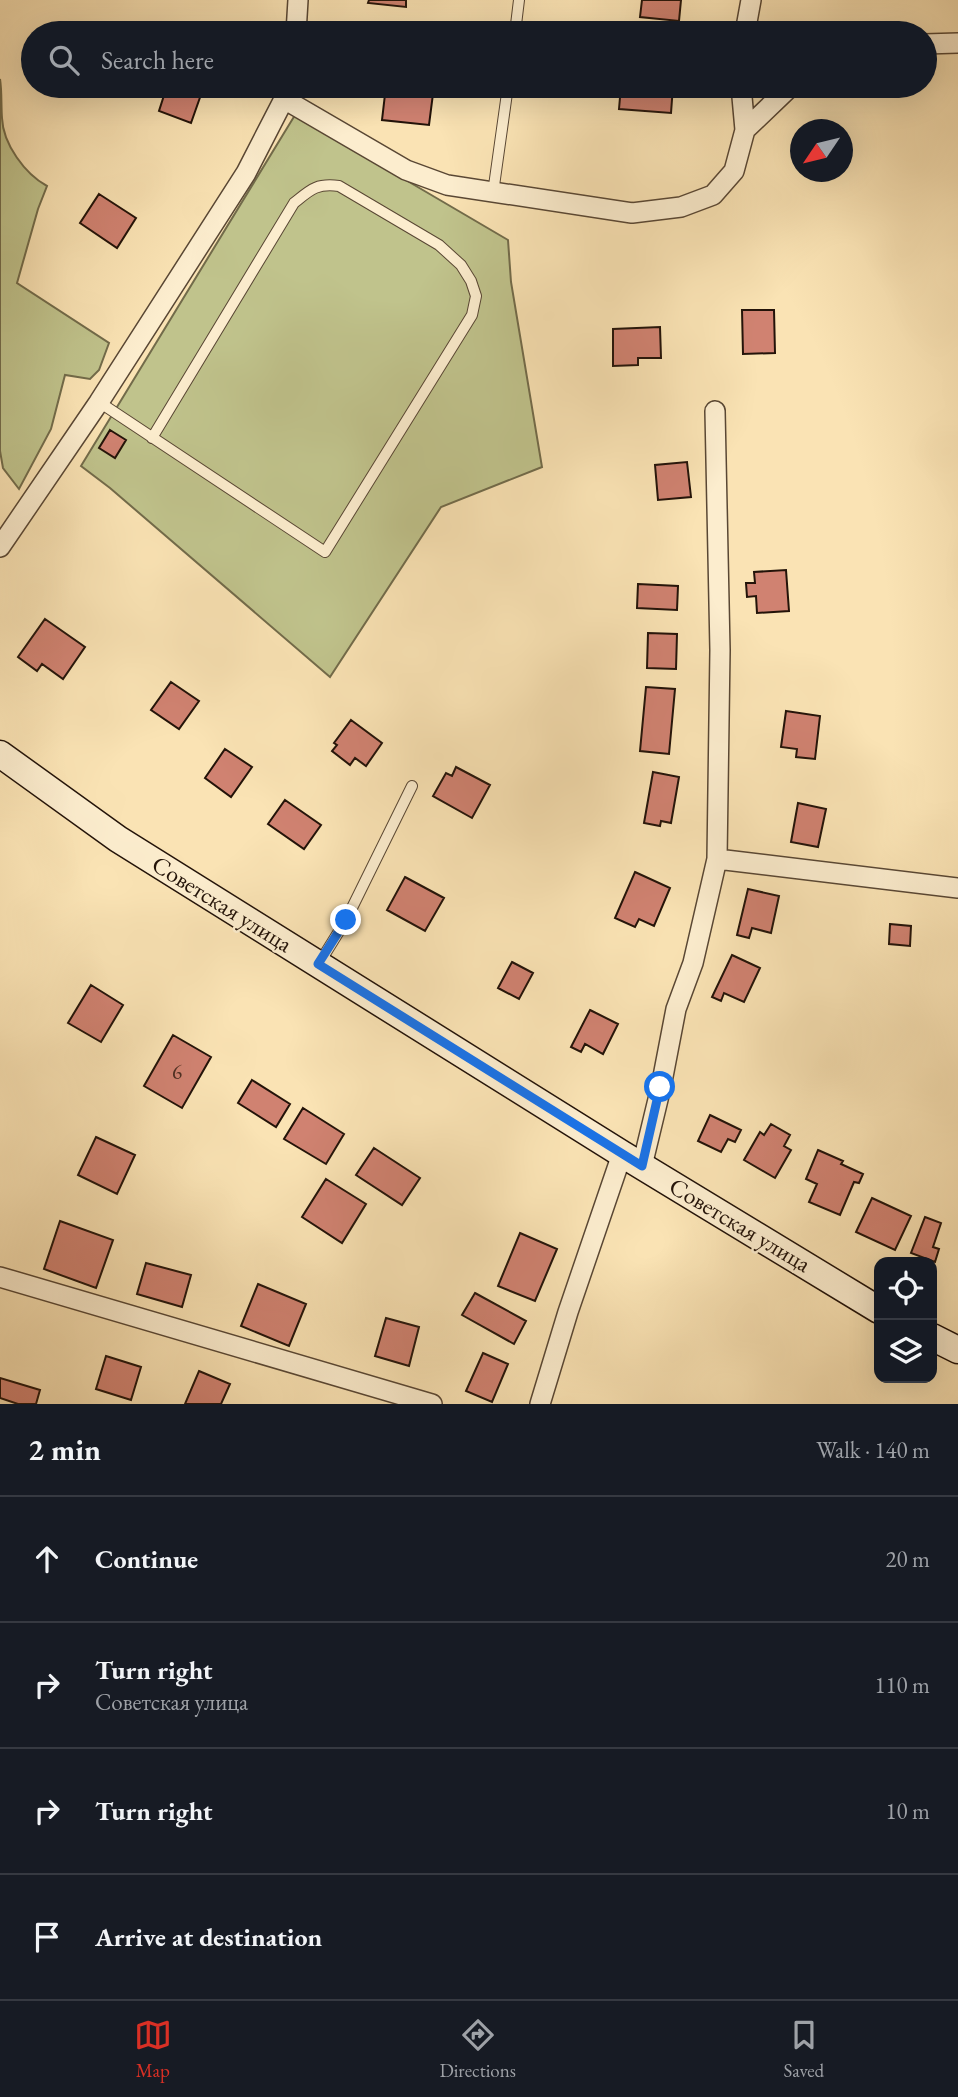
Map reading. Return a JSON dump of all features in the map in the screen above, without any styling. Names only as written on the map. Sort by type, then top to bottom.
[{"type":"main road","name":"Советская улица","points":[[0,754],[118,839],[632,1160],[874,1307]]},
{"type":"main road","points":[[937,1340],[958,1350]]},
{"type":"street","points":[[297,21],[298,0]]},
{"type":"street","points":[[747,21],[751,0]]},
{"type":"street","points":[[937,44],[958,43]]},
{"type":"street","points":[[0,547],[99,402],[246,173],[283,98]]},
{"type":"street","points":[[295,98],[406,170],[447,185],[632,213],[681,207],[713,195],[734,170],[745,130],[742,98]]},
{"type":"street","points":[[745,130],[778,98]]},
{"type":"street","points":[[540,1404],[568,1312],[632,1160],[676,1009],[693,963],[717,859],[720,650],[715,411]]},
{"type":"street","points":[[717,859],[958,888]]},
{"type":"street","points":[[0,1277],[432,1404]]},
{"type":"lane","points":[[516,21],[519,0]]},
{"type":"lane","points":[[494,192],[506,98]]},
{"type":"lane","points":[[99,402],[152,438],[324,552],[472,315],[476,296],[471,281],[461,265],[439,245],[338,186],[324,184],[311,189],[293,203],[152,438]]},
{"type":"lane","points":[[318,964],[346,920],[412,786]]},
{"type":"green space","points":[[0,79],[6,138],[23,166],[47,186],[17,283],[109,343],[99,370],[90,379],[65,375],[51,429],[19,489],[3,468],[0,451]]},
{"type":"green space","points":[[295,115],[508,240],[511,282],[542,467],[441,507],[330,677],[81,466]]},
{"type":"building","points":[[369,0],[406,0],[406,7],[368,3]]},
{"type":"building","points":[[642,0],[681,0],[679,21],[640,17]]},
{"type":"building","points":[[163,98],[200,98],[191,123],[159,111]]},
{"type":"building","points":[[385,98],[432,98],[429,125],[382,120]]},
{"type":"building","points":[[620,98],[672,98],[671,113],[619,109]]},
{"type":"building","points":[[99,194],[136,218],[117,248],[80,223]]},
{"type":"building","points":[[742,310],[774,310],[775,353],[743,354]]},
{"type":"building","points":[[660,327],[661,358],[638,358],[638,365],[613,366],[613,329]]},
{"type":"building","points":[[110,430],[126,440],[115,458],[99,448]]},
{"type":"building","points":[[687,462],[691,497],[658,500],[655,465]]},
{"type":"building","points":[[786,570],[789,611],[757,613],[756,596],[747,597],[746,583],[755,583],[754,572]]},
{"type":"building","points":[[638,584],[678,586],[677,610],[637,608]]},
{"type":"building","points":[[45,619],[85,647],[63,679],[42,664],[37,671],[18,657]]},
{"type":"building","points":[[648,633],[677,634],[676,669],[647,668]]},
{"type":"building","points":[[171,682],[199,701],[179,729],[151,710]]},
{"type":"building","points":[[646,687],[675,689],[669,754],[640,751]]},
{"type":"building","points":[[786,711],[820,716],[815,759],[796,757],[797,749],[781,747]]},
{"type":"building","points":[[351,720],[382,743],[366,766],[355,758],[350,765],[332,751],[337,745],[334,743]]},
{"type":"building","points":[[225,749],[252,767],[231,797],[205,778]]},
{"type":"building","points":[[456,767],[490,785],[472,818],[433,796],[446,773],[452,776]]},
{"type":"building","points":[[653,772],[679,777],[671,823],[661,821],[660,826],[644,823]]},
{"type":"building","points":[[285,800],[321,825],[304,849],[268,824]]},
{"type":"building","points":[[798,803],[826,809],[818,847],[791,842]]},
{"type":"building","points":[[635,872],[670,888],[654,926],[639,919],[635,927],[615,918]]},
{"type":"building","points":[[405,877],[444,898],[425,931],[387,910]]},
{"type":"building","points":[[748,889],[779,896],[771,933],[752,928],[749,938],[737,935]]},
{"type":"building","points":[[890,924],[911,926],[910,946],[889,944]]},
{"type":"building","points":[[732,955],[760,968],[744,1002],[724,993],[721,1001],[712,997]]},
{"type":"building","points":[[512,962],[533,973],[519,999],[498,988]]},
{"type":"building","points":[[91,985],[123,1005],[101,1042],[68,1023]]},
{"type":"building","points":[[590,1010],[618,1024],[603,1054],[585,1044],[581,1052],[571,1047]]},
{"type":"building","points":[[173,1035],[211,1057],[182,1108],[144,1086]]},
{"type":"building","points":[[252,1080],[290,1104],[276,1127],[238,1103]]},
{"type":"building","points":[[303,1108],[344,1134],[326,1164],[284,1139]]},
{"type":"building","points":[[710,1115],[741,1130],[735,1142],[728,1139],[721,1152],[698,1141]]},
{"type":"building","points":[[771,1124],[790,1135],[784,1146],[791,1150],[775,1178],[744,1160],[760,1132],[764,1135]]},
{"type":"building","points":[[96,1137],[135,1155],[117,1194],[78,1175]]},
{"type":"building","points":[[374,1148],[420,1178],[402,1205],[356,1175]]},
{"type":"building","points":[[818,1150],[863,1174],[859,1183],[854,1182],[840,1215],[809,1202],[817,1184],[806,1179]]},
{"type":"building","points":[[326,1179],[366,1204],[342,1243],[302,1217]]},
{"type":"building","points":[[872,1198],[911,1216],[895,1250],[856,1232]]},
{"type":"building","points":[[925,1217],[941,1223],[933,1247],[939,1249],[937,1257],[922,1257],[911,1253]]},
{"type":"building","points":[[60,1221],[113,1240],[96,1288],[44,1269]]},
{"type":"building","points":[[520,1233],[557,1249],[535,1301],[498,1286]]},
{"type":"building","points":[[146,1263],[191,1275],[182,1307],[137,1294]]},
{"type":"building","points":[[258,1284],[306,1304],[289,1346],[241,1326]]},
{"type":"building","points":[[475,1293],[526,1321],[514,1344],[462,1315]]},
{"type":"building","points":[[386,1318],[419,1327],[409,1366],[375,1356]]},
{"type":"building","points":[[483,1353],[508,1364],[492,1402],[466,1391]]},
{"type":"building","points":[[106,1356],[141,1367],[131,1400],[96,1389]]},
{"type":"building","points":[[199,1371],[230,1384],[221,1404],[185,1404]]},
{"type":"building","points":[[0,1378],[40,1390],[36,1404],[18,1404],[0,1398]]},
{"type":"route","points":[[346,920],[318,964],[642,1166],[660,1087]]}]
